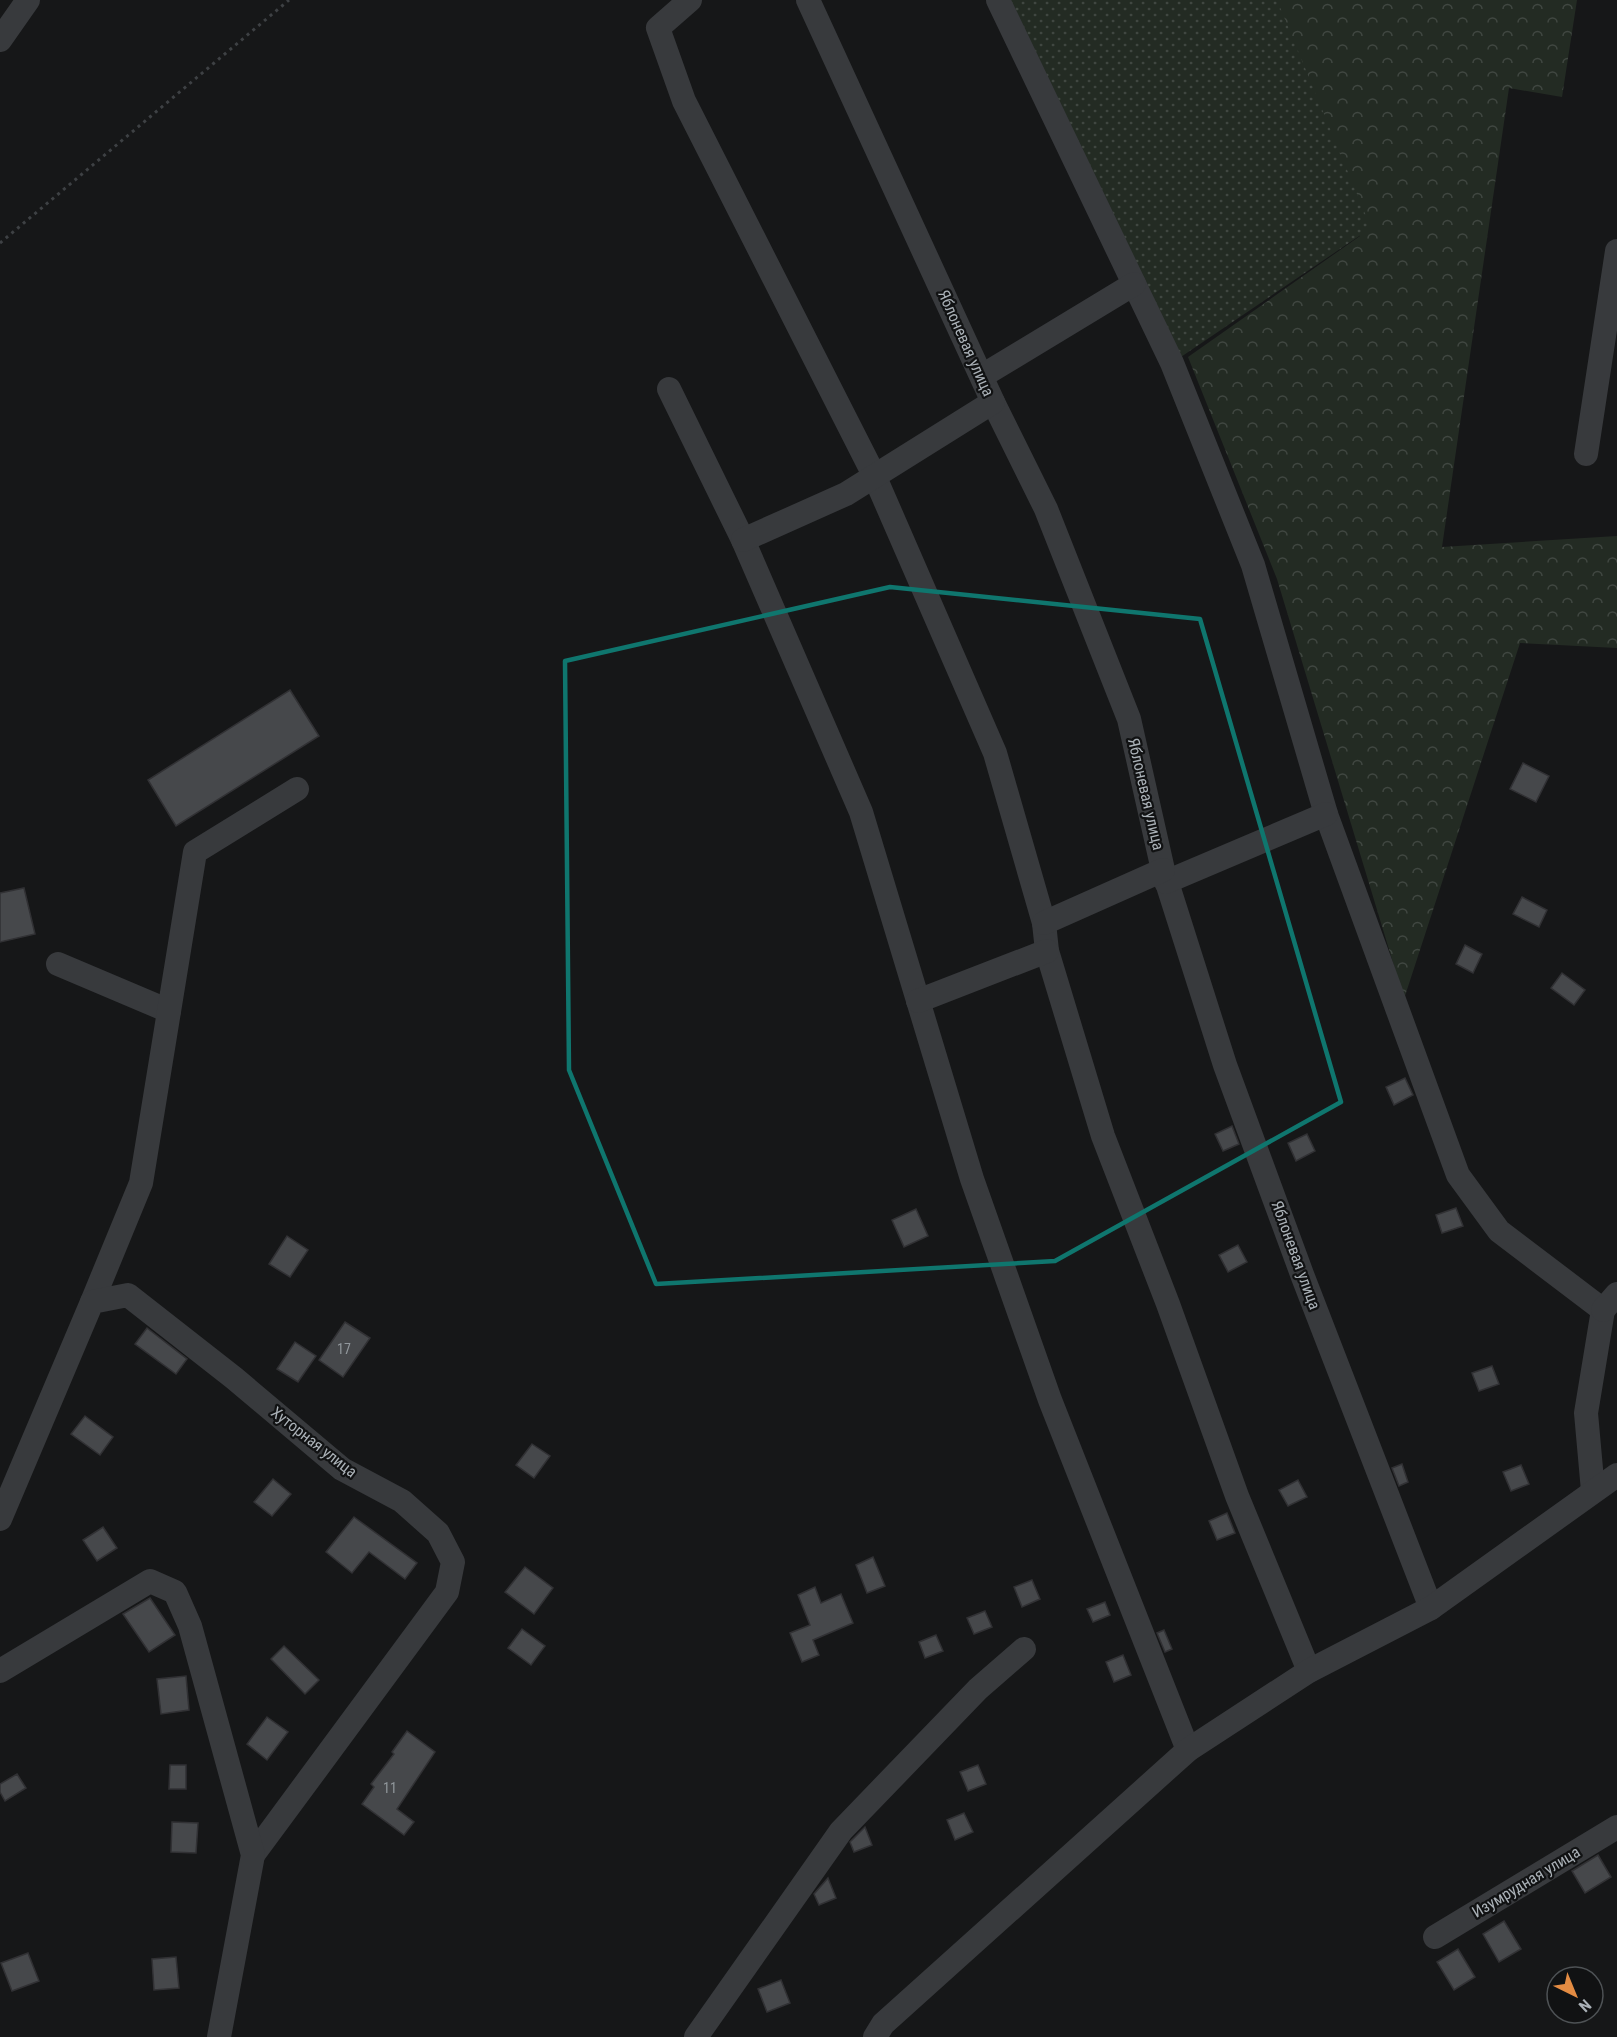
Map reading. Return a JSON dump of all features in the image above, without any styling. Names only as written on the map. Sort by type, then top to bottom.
[{"type":"street","points":[[1,37],[28,0]]},
{"type":"street","points":[[690,0],[658,28],[684,101],[874,475],[995,753],[1044,924],[1047,951],[1103,1136],[1168,1304],[1237,1496],[1309,1671]]},
{"type":"street","name":"Яблоневая улица","points":[[808,0],[993,402],[1046,508],[1129,719],[1165,876],[1229,1076],[1303,1277],[1431,1608]]},
{"type":"street","points":[[998,0],[1172,363],[1253,565],[1326,814],[1458,1176],[1499,1232],[1610,1302],[1586,1413],[1593,1491]]},
{"type":"street","points":[[1586,454],[1617,251]]},
{"type":"street","points":[[982,376],[1134,285]]},
{"type":"street","points":[[669,389],[743,540],[861,812],[972,1179],[1050,1400],[1188,1750]]},
{"type":"street","points":[[743,540],[846,494],[993,402]]},
{"type":"street","points":[[0,1519],[141,1183],[195,852],[297,789]]},
{"type":"street","points":[[1044,924],[1326,814]]},
{"type":"street","points":[[918,1001],[1047,951]]},
{"type":"street","points":[[58,964],[169,1011]]},
{"type":"street","name":"Хуторная улица","points":[[92,1302],[128,1295],[234,1378],[342,1469],[402,1501],[438,1533],[453,1562],[447,1592],[254,1855]]},
{"type":"street","points":[[875,2037],[883,2024],[1188,1750],[1309,1671],[1431,1608],[1617,1475]]},
{"type":"street","points":[[0,1671],[150,1581],[175,1592],[190,1626],[254,1855],[219,2037]]},
{"type":"street","points":[[696,2037],[841,1831],[978,1689],[1024,1649]]},
{"type":"street","name":"Изумрудная улица","points":[[1436,1936],[1617,1827]]},
{"type":"path","points":[[0,243],[289,0]]},
{"type":"highlighted area","points":[[890,587],[1200,619],[1341,1102],[1055,1261],[656,1284],[569,1070],[565,661]]},
{"type":"green space","points":[[998,0],[1277,0],[1371,228],[1172,363]]},
{"type":"green space","points":[[1113,0],[1577,0],[1562,97],[1509,88],[1442,547],[1617,536],[1617,648],[1520,643],[1404,999],[1277,579],[1188,357],[1360,236],[1271,39]]},
{"type":"building","points":[[290,690],[319,736],[176,826],[148,780]]},
{"type":"building","points":[[1523,763],[1549,776],[1536,802],[1510,789]]},
{"type":"building","points":[[24,888],[35,934],[0,942],[0,893]]},
{"type":"building","points":[[1522,897],[1547,910],[1539,927],[1513,914]]},
{"type":"building","points":[[1465,945],[1482,954],[1473,973],[1456,964]]},
{"type":"building","points":[[1562,973],[1585,990],[1574,1005],[1551,988]]},
{"type":"building","points":[[1405,1078],[1413,1095],[1394,1105],[1386,1087]]},
{"type":"building","points":[[1232,1126],[1239,1144],[1223,1151],[1215,1134]]},
{"type":"building","points":[[1307,1134],[1315,1151],[1296,1161],[1288,1143]]},
{"type":"building","points":[[1456,1208],[1463,1226],[1442,1233],[1436,1215]]},
{"type":"building","points":[[916,1209],[928,1236],[904,1247],[892,1220]]},
{"type":"building","points":[[287,1236],[308,1250],[290,1277],[269,1264]]},
{"type":"building","points":[[1238,1245],[1247,1262],[1228,1272],[1219,1255]]},
{"type":"building","points":[[345,1322],[370,1338],[343,1377],[319,1360]]},
{"type":"building","points":[[147,1328],[187,1359],[176,1374],[135,1344]]},
{"type":"building","points":[[295,1342],[316,1356],[298,1382],[277,1369]]},
{"type":"building","points":[[1492,1366],[1499,1384],[1479,1391],[1472,1373]]},
{"type":"building","points":[[85,1416],[113,1437],[100,1455],[71,1434]]},
{"type":"building","points":[[532,1444],[550,1456],[534,1478],[516,1465]]},
{"type":"building","points":[[1402,1464],[1408,1482],[1399,1486],[1392,1468]]},
{"type":"building","points":[[1521,1465],[1529,1484],[1511,1491],[1503,1472]]},
{"type":"building","points":[[273,1479],[291,1494],[272,1516],[254,1502]]},
{"type":"building","points":[[1298,1480],[1307,1497],[1288,1506],[1279,1490]]},
{"type":"building","points":[[1227,1513],[1235,1533],[1217,1540],[1209,1521]]},
{"type":"building","points":[[354,1517],[417,1563],[405,1579],[369,1552],[352,1573],[326,1552]]},
{"type":"building","points":[[103,1527],[117,1548],[97,1561],[83,1540]]},
{"type":"building","points":[[873,1557],[885,1586],[867,1593],[856,1565]]},
{"type":"building","points":[[525,1567],[553,1588],[534,1614],[505,1592]]},
{"type":"building","points":[[1032,1580],[1040,1599],[1022,1607],[1014,1587]]},
{"type":"building","points":[[815,1587],[821,1603],[841,1594],[853,1623],[813,1640],[819,1655],[802,1662],[790,1633],[810,1625],[798,1595]]},
{"type":"building","points":[[150,1598],[175,1635],[149,1652],[123,1614]]},
{"type":"building","points":[[1105,1602],[1110,1615],[1093,1622],[1087,1609]]},
{"type":"building","points":[[985,1611],[992,1627],[974,1634],[967,1618]]},
{"type":"building","points":[[522,1629],[545,1646],[531,1665],[508,1648]]},
{"type":"building","points":[[1164,1630],[1172,1649],[1165,1652],[1157,1633]]},
{"type":"building","points":[[936,1635],[943,1651],[925,1658],[919,1642]]},
{"type":"building","points":[[284,1646],[319,1680],[305,1694],[271,1659]]},
{"type":"building","points":[[1123,1655],[1131,1675],[1114,1682],[1106,1662]]},
{"type":"building","points":[[186,1676],[189,1710],[161,1714],[157,1679]]},
{"type":"building","points":[[267,1717],[288,1732],[267,1760],[247,1744]]},
{"type":"building","points":[[407,1731],[435,1752],[397,1809],[414,1822],[404,1835],[362,1804],[374,1787],[371,1784],[394,1754],[392,1752]]},
{"type":"building","points":[[170,1765],[186,1765],[186,1789],[169,1789]]},
{"type":"building","points":[[978,1765],[986,1784],[968,1791],[960,1772]]},
{"type":"building","points":[[17,1774],[26,1788],[5,1801],[0,1792],[0,1784]]},
{"type":"building","points":[[964,1813],[973,1832],[955,1840],[947,1820]]},
{"type":"building","points":[[172,1822],[198,1823],[196,1853],[171,1852]]},
{"type":"building","points":[[865,1827],[872,1845],[854,1852],[850,1842]]},
{"type":"building","points":[[1598,1855],[1611,1877],[1585,1893],[1572,1871]]},
{"type":"building","points":[[828,1878],[836,1898],[819,1905],[814,1894]]},
{"type":"building","points":[[1504,1921],[1521,1949],[1499,1962],[1483,1934]]},
{"type":"building","points":[[1458,1949],[1475,1977],[1454,1990],[1437,1962]]},
{"type":"building","points":[[28,1953],[39,1981],[12,1991],[1,1963]]},
{"type":"building","points":[[176,1957],[179,1988],[154,1990],[152,1959]]},
{"type":"building","points":[[781,1980],[790,2003],[767,2012],[758,1989]]}]
